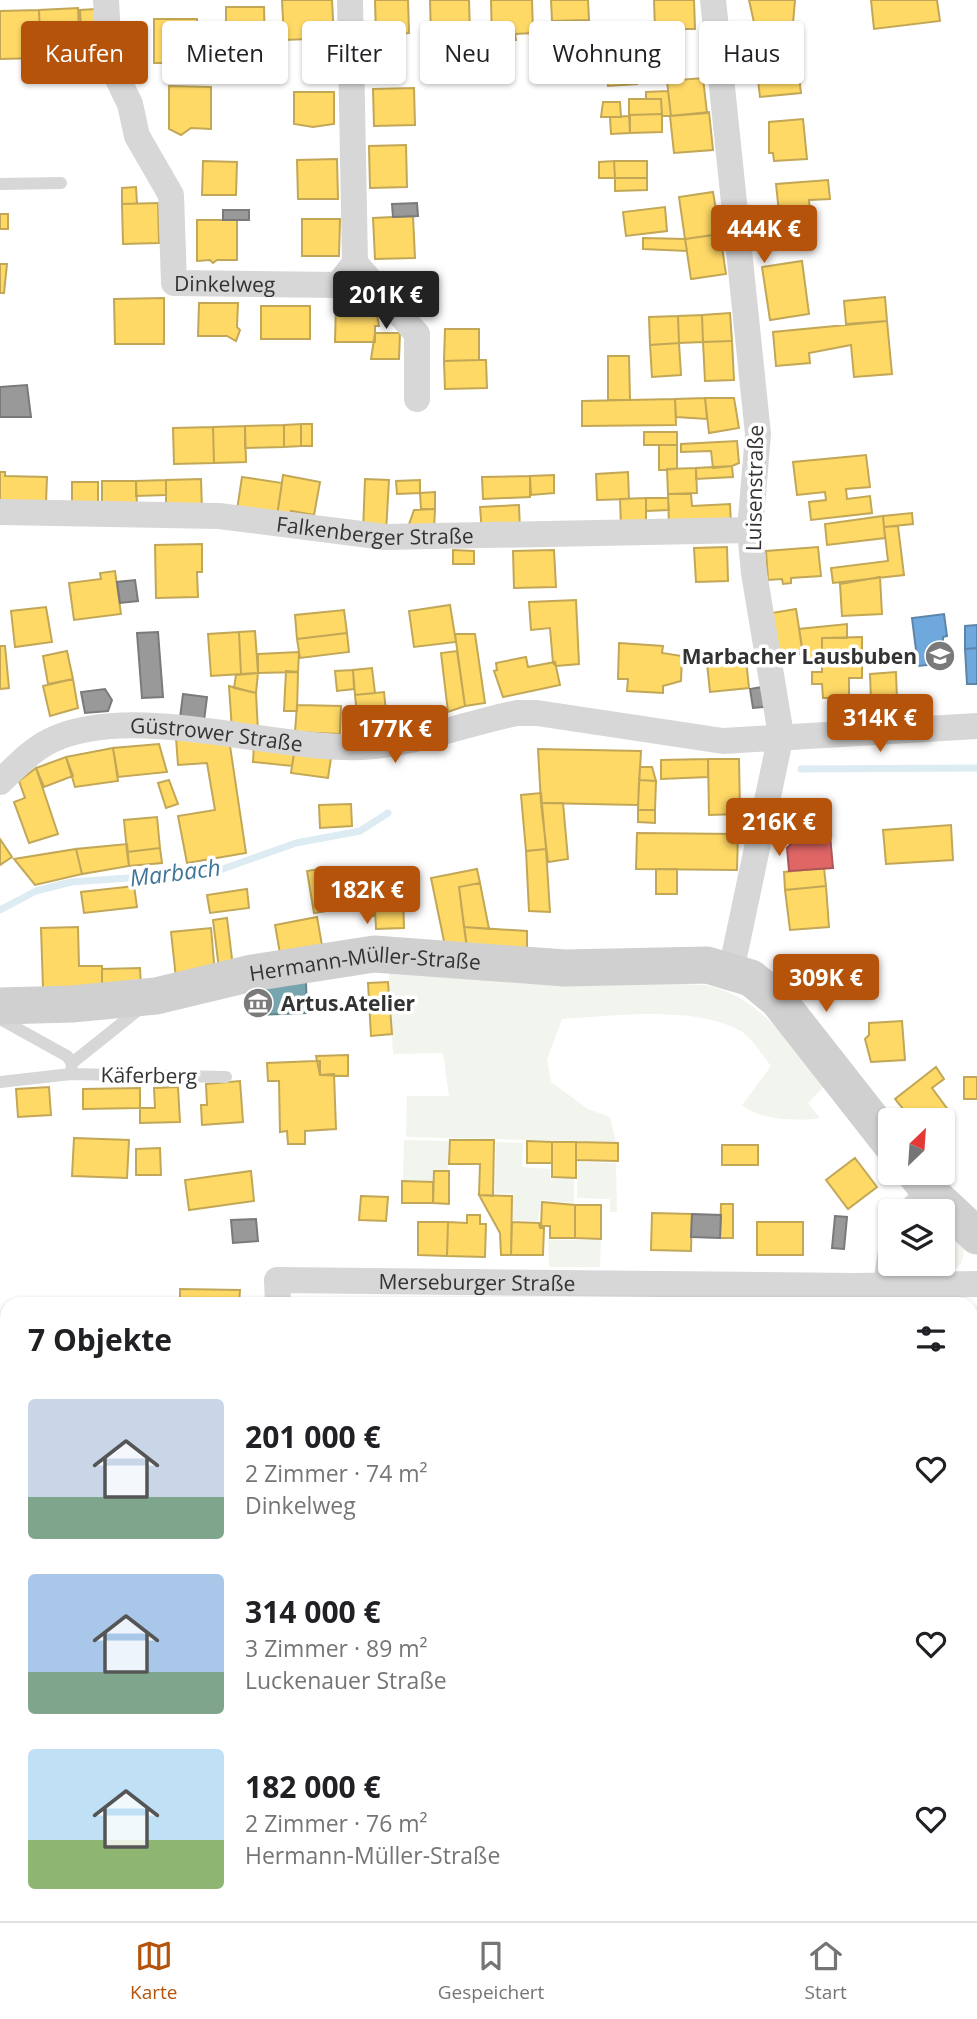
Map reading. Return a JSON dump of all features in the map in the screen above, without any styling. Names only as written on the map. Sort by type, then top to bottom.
[{"type":"street","name":"Dinkelweg","points":[[106,0],[109,53],[130,104],[137,136],[171,195],[174,283],[338,285],[355,263]]},
{"type":"street","points":[[350,0],[355,263],[417,334],[417,400]]},
{"type":"street","name":"Luisenstraße","points":[[713,0],[758,434],[750,530],[781,735],[731,971]]},
{"type":"street","name":"Falkenberger Straße","points":[[0,512],[219,516],[385,537],[750,530]]},
{"type":"street","name":"Güstrower Straße","points":[[0,782],[38,748],[55,739],[88,731],[130,726],[361,747],[517,713],[537,713],[723,741],[781,735],[977,726]]},
{"type":"street","name":"Hermann-Müller-Straße","points":[[0,1006],[72,1004],[156,996],[252,973],[374,954],[565,968],[707,965],[751,978],[778,1000],[878,1127]]},
{"type":"street","points":[[918,1192],[977,1236]]},
{"type":"street","points":[[886,1286],[887,1276]]},
{"type":"street","name":"Merseburger Straße","points":[[278,1292],[977,1284]]},
{"type":"lane","points":[[0,184],[61,183]]},
{"type":"lane","name":"Käferberg","points":[[72,1068],[156,996]]},
{"type":"lane","name":"Käferberg","points":[[0,1019],[67,1056],[72,1068]]},
{"type":"lane","name":"Käferberg","points":[[0,1082],[72,1068],[226,1077]]},
{"type":"shaded area","points":[[389,973],[705,985],[725,991],[759,1011],[773,1024],[824,1086],[808,1103],[820,1118],[779,1118],[757,1114],[742,1105],[771,1066],[752,1041],[739,1030],[698,1017],[628,1015],[562,1019],[547,1059],[551,1082],[588,1109],[610,1117],[616,1142],[406,1137],[407,1096],[449,1096],[443,1053],[393,1054]]},
{"type":"shaded area","points":[[404,1140],[449,1141],[448,1171],[433,1171],[433,1181],[403,1180]]},
{"type":"shaded area","points":[[496,1142],[523,1143],[522,1167],[550,1169],[550,1179],[574,1179],[574,1203],[541,1200],[538,1221],[513,1220],[513,1194],[495,1193]]},
{"type":"shaded area","points":[[578,1162],[616,1163],[617,1212],[610,1212],[610,1199],[577,1198]]},
{"type":"shaded area","points":[[955,1234],[962,1240],[962,1261],[955,1268]]},
{"type":"shaded area","points":[[548,1240],[601,1240],[600,1267],[549,1267]]},
{"type":"building: Wohnen","points":[[282,0],[332,0],[333,21],[302,21],[302,39],[288,40],[288,21],[283,21]]},
{"type":"building: Wohnen","points":[[375,0],[408,0],[409,33],[406,33],[406,21],[376,21]]},
{"type":"building: Wohnen","points":[[430,0],[469,0],[470,21],[431,21]]},
{"type":"building: Wohnen","points":[[491,0],[532,0],[533,21],[529,21],[529,33],[515,34],[515,21],[492,21]]},
{"type":"building: Wohnen","points":[[551,0],[588,0],[589,20],[552,21]]},
{"type":"building: Wohnen","points":[[654,0],[694,0],[695,29],[685,29],[685,21],[655,21]]},
{"type":"building: Wohnen","points":[[749,0],[795,0],[793,21],[754,21]]},
{"type":"building: Wohnen","points":[[871,0],[937,0],[940,21],[874,29]]},
{"type":"building: Wohnen","points":[[226,7],[264,7],[264,21],[226,21]]},
{"type":"building: Wohnen","points":[[78,8],[79,21],[39,21],[39,10]]},
{"type":"building: Wohnen","points":[[96,9],[96,21],[81,21],[80,10]]},
{"type":"building: Wohnen","points":[[39,10],[39,21],[21,21],[21,58],[0,59],[0,11]]},
{"type":"building: Wohnen","points":[[154,19],[197,19],[162,21],[162,63],[154,63]]},
{"type":"building: Wohnen","points":[[699,78],[699,84],[704,84],[707,113],[671,116],[667,84],[685,84],[685,80]]},
{"type":"building: Wohnen","points":[[758,84],[800,84],[801,93],[760,97]]},
{"type":"building: Wohnen","points":[[169,86],[211,87],[211,129],[191,128],[181,135],[169,129]]},
{"type":"building: Wohnen","points":[[414,88],[415,125],[374,126],[373,89]]},
{"type":"building: Wohnen","points":[[668,91],[671,116],[662,116],[661,99],[646,99],[646,92]]},
{"type":"building: Wohnen","points":[[294,92],[334,92],[334,124],[313,127],[294,124]]},
{"type":"building: Wohnen","points":[[629,99],[661,99],[662,114],[629,115]]},
{"type":"building: Wohnen","points":[[603,102],[620,102],[621,117],[601,117]]},
{"type":"building: Wohnen","points":[[709,112],[713,150],[674,153],[670,116]]},
{"type":"building: Wohnen","points":[[662,114],[662,132],[630,133],[629,115]]},
{"type":"building: Wohnen","points":[[630,116],[630,133],[611,134],[610,117]]},
{"type":"building: Wohnen","points":[[803,119],[807,159],[774,161],[773,153],[769,153],[769,122]]},
{"type":"building: Wohnen","points":[[406,145],[407,187],[370,188],[369,146]]},
{"type":"building: Wohnen","points":[[337,159],[338,199],[298,199],[297,160]]},
{"type":"building: Wohnen","points":[[203,161],[237,162],[236,195],[202,195]]},
{"type":"building: Wohnen","points":[[614,161],[647,161],[647,178],[615,178]]},
{"type":"building: Wohnen","points":[[614,161],[615,178],[599,178],[599,162]]},
{"type":"building: Wohnen","points":[[615,178],[647,178],[647,190],[615,191]]},
{"type":"building: Wohnen","points":[[828,180],[830,199],[809,200],[811,220],[780,222],[776,184]]},
{"type":"building: Wohnen","points":[[136,187],[137,204],[122,204],[122,188]]},
{"type":"building: Wohnen","points":[[713,192],[720,234],[685,239],[679,197]]},
{"type":"building: Wohnen","points":[[158,203],[159,243],[123,244],[122,204]]},
{"type":"building: Wohnen","points":[[665,207],[667,231],[626,236],[623,212]]},
{"type":"building: Wohnen","points":[[0,214],[8,214],[8,229],[0,229]]},
{"type":"building: Wohnen","points":[[413,216],[415,258],[375,259],[373,218]]},
{"type":"building: Wohnen","points":[[302,219],[340,219],[339,256],[302,256]]},
{"type":"building: Wohnen","points":[[197,220],[237,220],[237,260],[217,260],[213,263],[210,260],[197,261]]},
{"type":"building: Wohnen","points":[[720,234],[726,274],[691,279],[685,239]]},
{"type":"building: Wohnen","points":[[643,238],[685,239],[687,251],[643,249]]},
{"type":"building: Wohnen","points":[[802,261],[809,314],[770,320],[762,267]]},
{"type":"building: Wohnen","points":[[0,264],[7,264],[4,293],[0,293]]},
{"type":"building: Wohnen","points":[[885,297],[887,321],[846,324],[844,301]]},
{"type":"building: Wohnen","points":[[164,298],[164,344],[115,344],[114,299]]},
{"type":"building: Wohnen","points":[[199,303],[238,303],[237,327],[240,330],[236,341],[227,336],[198,336]]},
{"type":"building: Wohnen","points":[[336,303],[375,303],[379,326],[375,326],[375,342],[335,342]]},
{"type":"building: Wohnen","points":[[261,306],[310,306],[310,339],[261,339]]},
{"type":"building: Wohnen","points":[[730,313],[732,341],[703,342],[702,315]]},
{"type":"building: Wohnen","points":[[702,315],[703,342],[679,343],[678,316]]},
{"type":"building: Wohnen","points":[[678,316],[679,343],[650,345],[649,317]]},
{"type":"building: Wohnen","points":[[887,321],[892,374],[854,377],[851,345],[809,353],[810,363],[776,366],[773,332]]},
{"type":"building: Wohnen","points":[[445,329],[479,329],[479,360],[444,361]]},
{"type":"building: Wohnen","points":[[375,333],[400,333],[399,359],[371,359]]},
{"type":"building: Wohnen","points":[[732,341],[734,380],[705,381],[703,342]]},
{"type":"building: Wohnen","points":[[679,343],[681,375],[652,377],[650,345]]},
{"type":"building: Wohnen","points":[[608,356],[629,356],[630,400],[608,400]]},
{"type":"building: Wohnen","points":[[486,360],[487,388],[445,389],[444,361]]},
{"type":"building: Wohnen","points":[[705,398],[707,419],[676,417],[675,399]]},
{"type":"building: Wohnen","points":[[705,398],[734,398],[739,428],[709,433]]},
{"type":"building: Wohnen","points":[[675,399],[676,425],[582,426],[582,401]]},
{"type":"building: Wohnen","points":[[301,424],[312,424],[312,446],[301,446]]},
{"type":"building: Wohnen","points":[[301,424],[301,446],[284,447],[284,425]]},
{"type":"building: Wohnen","points":[[284,425],[284,447],[245,448],[245,426]]},
{"type":"building: Wohnen","points":[[245,426],[246,462],[214,463],[213,427]]},
{"type":"building: Wohnen","points":[[213,427],[214,463],[174,464],[173,428]]},
{"type":"building: Wohnen","points":[[644,432],[677,432],[677,445],[644,445]]},
{"type":"building: Wohnen","points":[[737,441],[739,463],[732,466],[713,468],[711,451],[681,452],[681,444]]},
{"type":"building: Wohnen","points":[[659,445],[677,445],[677,469],[659,470]]},
{"type":"building: Wohnen","points":[[866,455],[870,487],[846,489],[847,499],[870,496],[872,513],[811,520],[809,502],[826,500],[825,492],[797,495],[793,462]]},
{"type":"building: Wohnen","points":[[732,466],[733,477],[696,479],[696,468]]},
{"type":"building: Wohnen","points":[[696,468],[697,493],[668,494],[667,469]]},
{"type":"building: Wohnen","points":[[0,472],[5,472],[5,476],[47,477],[46,503],[0,503]]},
{"type":"building: Wohnen","points":[[628,472],[629,499],[597,500],[596,474]]},
{"type":"building: Wohnen","points":[[283,475],[320,482],[314,515],[291,511],[290,518],[277,516]]},
{"type":"building: Wohnen","points":[[554,475],[554,493],[531,495],[530,476]]},
{"type":"building: Wohnen","points":[[530,476],[530,497],[483,499],[482,477]]},
{"type":"building: Wohnen","points":[[242,477],[282,483],[277,516],[237,510]]},
{"type":"building: Wohnen","points":[[201,479],[202,510],[166,511],[166,480]]},
{"type":"building: Wohnen","points":[[365,479],[389,480],[386,532],[363,531]]},
{"type":"building: Wohnen","points":[[166,480],[166,495],[136,496],[136,481]]},
{"type":"building: Wohnen","points":[[420,480],[420,493],[397,494],[396,481]]},
{"type":"building: Wohnen","points":[[102,481],[136,481],[137,505],[102,506]]},
{"type":"building: Wohnen","points":[[72,482],[98,482],[98,508],[72,508]]},
{"type":"building: Wohnen","points":[[435,492],[435,509],[421,509],[420,493]]},
{"type":"building: Wohnen","points":[[668,494],[691,494],[692,506],[730,504],[731,525],[669,527]]},
{"type":"building: Wohnen","points":[[646,498],[668,498],[669,510],[646,511]]},
{"type":"building: Wohnen","points":[[646,498],[646,525],[621,526],[620,499]]},
{"type":"building: Wohnen","points":[[519,505],[520,531],[482,533],[480,507]]},
{"type":"building: Wohnen","points":[[435,509],[434,529],[406,533],[414,510]]},
{"type":"building: Wohnen","points":[[912,513],[913,524],[884,527],[883,516]]},
{"type":"building: Wohnen","points":[[883,516],[885,538],[827,545],[825,524]]},
{"type":"building: Wohnen","points":[[898,526],[904,575],[833,583],[831,568],[888,561],[884,527]]},
{"type":"building: Wohnen","points":[[202,544],[202,572],[197,572],[198,597],[156,598],[155,545]]},
{"type":"building: Wohnen","points":[[727,547],[728,581],[696,582],[694,548]]},
{"type":"building: Wohnen","points":[[818,547],[821,576],[791,578],[791,583],[783,584],[782,579],[768,580],[766,551]]},
{"type":"building: Wohnen","points":[[453,550],[474,551],[474,564],[453,564]]},
{"type":"building: Wohnen","points":[[554,550],[556,587],[514,588],[513,551]]},
{"type":"building: Wohnen","points":[[115,571],[121,614],[74,620],[69,583],[101,579],[100,573]]},
{"type":"building: Wohnen","points":[[880,577],[882,614],[842,616],[840,584]]},
{"type":"building: Wohnen","points":[[576,600],[579,664],[556,666],[553,663],[550,628],[531,630],[529,602]]},
{"type":"building: Wohnen","points":[[450,605],[456,642],[414,647],[409,611]]},
{"type":"building: Wohnen","points":[[46,607],[52,642],[15,647],[11,611]]},
{"type":"building: Wohnen","points":[[796,609],[803,653],[780,657],[772,613]]},
{"type":"building: Wohnen","points":[[344,610],[347,633],[297,639],[295,615]]},
{"type":"building: Wohnen","points":[[847,624],[847,638],[822,638],[822,661],[804,662],[799,629]]},
{"type":"building: Wohnen","points":[[255,631],[258,673],[241,674],[239,632]]},
{"type":"building: Wohnen","points":[[239,632],[241,674],[211,676],[208,634]]},
{"type":"building: Wohnen","points":[[347,633],[349,652],[300,658],[297,639]]},
{"type":"building: Wohnen","points":[[455,634],[475,634],[485,703],[465,706]]},
{"type":"building: Wohnen","points":[[862,637],[862,678],[849,678],[849,698],[823,698],[822,684],[812,684],[812,672],[822,672],[822,638]]},
{"type":"building: Wohnen","points":[[619,643],[663,646],[662,653],[682,656],[681,681],[663,686],[663,693],[627,691],[628,679],[618,679]]},
{"type":"building: Wohnen","points":[[0,646],[5,646],[9,688],[0,689]]},
{"type":"building: Wohnen","points":[[745,650],[749,688],[710,692],[706,654]]},
{"type":"building: Wohnen","points":[[67,651],[73,679],[48,684],[43,656]]},
{"type":"building: Wohnen","points":[[457,651],[465,706],[448,712],[441,653]]},
{"type":"building: Wohnen","points":[[299,652],[298,672],[258,673],[258,654]]},
{"type":"building: Wohnen","points":[[526,657],[528,667],[555,662],[560,685],[503,697],[494,671],[497,670],[496,663]]},
{"type":"building: Wohnen","points":[[372,668],[375,693],[355,695],[353,670]]},
{"type":"building: Wohnen","points":[[353,670],[354,689],[337,691],[335,671]]},
{"type":"building: Wohnen","points":[[286,671],[298,672],[297,711],[284,711]]},
{"type":"building: Wohnen","points":[[896,672],[897,700],[871,701],[870,674]]},
{"type":"building: Wohnen","points":[[258,673],[256,693],[234,688],[236,675]]},
{"type":"building: Wohnen","points":[[73,679],[78,708],[50,716],[43,686]]},
{"type":"building: Wohnen","points":[[229,686],[256,693],[258,732],[232,730]]},
{"type":"building: Wohnen","points":[[384,692],[388,731],[359,734],[355,695]]},
{"type":"building: Wohnen","points":[[297,705],[341,706],[340,734],[295,732]]},
{"type":"building: Wohnen","points":[[176,738],[229,739],[246,853],[187,863],[178,816],[215,810],[207,763],[178,765]]},
{"type":"building: Wohnen","points":[[159,744],[167,772],[118,777],[113,748]]},
{"type":"building: Wohnen","points":[[254,744],[295,748],[292,766],[253,762]]},
{"type":"building: Wohnen","points":[[295,746],[332,751],[328,778],[291,773]]},
{"type":"building: Wohnen","points":[[113,748],[118,781],[75,787],[66,757]]},
{"type":"building: Wohnen","points":[[538,749],[641,751],[638,805],[541,803]]},
{"type":"building: Wohnen","points":[[66,757],[73,776],[44,787],[36,768]]},
{"type":"building: Wohnen","points":[[708,759],[708,777],[661,779],[661,760]]},
{"type":"building: Wohnen","points":[[708,759],[739,759],[740,814],[709,815]]},
{"type":"building: Wohnen","points":[[640,767],[652,767],[656,781],[639,780]]},
{"type":"building: Wohnen","points":[[36,768],[58,834],[29,843],[14,802],[25,798],[19,781]]},
{"type":"building: Wohnen","points":[[169,780],[178,804],[166,808],[158,783]]},
{"type":"building: Wohnen","points":[[639,780],[656,781],[655,810],[638,810]]},
{"type":"building: Wohnen","points":[[541,793],[546,849],[526,851],[521,795]]},
{"type":"building: Wohnen","points":[[541,803],[563,803],[568,859],[548,862]]},
{"type":"building: Wohnen","points":[[351,804],[352,826],[320,828],[319,805]]},
{"type":"building: Wohnen","points":[[638,810],[655,810],[655,823],[638,822]]},
{"type":"building: Wohnen","points":[[157,817],[160,848],[127,852],[124,820]]},
{"type":"building: Wohnen","points":[[951,825],[953,860],[886,864],[883,830]]},
{"type":"building: Wohnen","points":[[637,833],[738,834],[737,870],[636,869]]},
{"type":"building: Wohnen","points":[[0,839],[12,857],[0,865]]},
{"type":"building: Wohnen","points":[[127,844],[129,866],[82,874],[76,849]]},
{"type":"building: Wohnen","points":[[160,848],[162,863],[129,866],[127,852]]},
{"type":"building: Wohnen","points":[[76,849],[82,874],[35,885],[14,859]]},
{"type":"building: Wohnen","points":[[546,849],[550,912],[529,911],[526,851]]},
{"type":"building: Wohnen","points":[[824,868],[826,886],[785,890],[784,872]]},
{"type":"building: Wohnen","points":[[320,869],[327,911],[314,913],[307,871]]},
{"type":"building: Wohnen","points":[[477,869],[480,883],[459,887],[467,948],[445,946],[431,878]]},
{"type":"building: Wohnen","points":[[656,869],[677,869],[677,894],[656,894]]},
{"type":"building: Wohnen","points":[[480,883],[489,929],[464,927],[459,887]]},
{"type":"building: Wohnen","points":[[134,886],[137,907],[84,913],[81,892]]},
{"type":"building: Wohnen","points":[[826,886],[829,927],[790,930],[785,890]]},
{"type":"building: Wohnen","points":[[247,889],[249,908],[210,913],[207,895]]},
{"type":"building: Wohnen","points":[[403,892],[404,928],[376,929],[374,893]]},
{"type":"building: Wohnen","points":[[364,893],[374,893],[375,916],[365,916]]},
{"type":"building: Wohnen","points":[[317,917],[323,951],[281,959],[275,925]]},
{"type":"building: Wohnen","points":[[227,918],[233,967],[219,969],[213,920]]},
{"type":"building: Wohnen","points":[[78,927],[79,966],[102,966],[102,986],[43,988],[41,928]]},
{"type":"building: Wohnen","points":[[464,927],[527,931],[527,953],[467,948]]},
{"type":"building: Wohnen","points":[[211,928],[215,974],[176,978],[171,932]]},
{"type":"building: Wohnen","points":[[140,968],[141,986],[102,986],[102,969]]},
{"type":"building: Wohnen","points":[[388,982],[392,1034],[371,1036],[368,983]]},
{"type":"building: Wohnen","points":[[902,1021],[905,1060],[871,1062],[865,1039],[869,1035],[869,1023]]},
{"type":"building: Wohnen","points":[[348,1055],[348,1076],[320,1075],[316,1056]]},
{"type":"building: Wohnen","points":[[320,1061],[320,1075],[334,1074],[336,1129],[305,1131],[305,1144],[288,1144],[287,1131],[280,1132],[279,1081],[268,1081],[267,1063]]},
{"type":"building: Wohnen","points":[[936,1067],[944,1079],[932,1088],[947,1108],[902,1108],[895,1099]]},
{"type":"building: Wohnen","points":[[964,1077],[977,1077],[977,1099],[964,1099]]},
{"type":"building: Wohnen","points":[[240,1081],[243,1122],[202,1125],[201,1105],[207,1105],[206,1084]]},
{"type":"building: Wohnen","points":[[49,1087],[51,1115],[18,1117],[16,1089]]},
{"type":"building: Wohnen","points":[[178,1087],[180,1122],[140,1123],[140,1108],[155,1108],[154,1088]]},
{"type":"building: Wohnen","points":[[140,1088],[140,1108],[83,1109],[83,1089]]},
{"type":"building: Wohnen","points":[[74,1138],[129,1140],[127,1178],[72,1176]]},
{"type":"building: Wohnen","points":[[450,1140],[494,1140],[493,1196],[479,1195],[480,1164],[449,1164]]},
{"type":"building: Wohnen","points":[[527,1141],[552,1142],[552,1163],[527,1163]]},
{"type":"building: Wohnen","points":[[552,1142],[576,1142],[576,1178],[552,1177]]},
{"type":"building: Wohnen","points":[[576,1142],[618,1143],[618,1161],[576,1160]]},
{"type":"building: Wohnen","points":[[722,1145],[758,1145],[758,1165],[722,1165]]},
{"type":"building: Wohnen","points":[[160,1148],[161,1175],[136,1175],[136,1149]]},
{"type":"building: Wohnen","points":[[855,1158],[877,1187],[848,1209],[826,1180]]},
{"type":"building: Wohnen","points":[[251,1171],[254,1201],[189,1210],[185,1180]]},
{"type":"building: Wohnen","points":[[434,1171],[449,1171],[449,1204],[433,1203]]},
{"type":"building: Wohnen","points":[[402,1181],[433,1182],[433,1203],[402,1203]]},
{"type":"building: Wohnen","points":[[479,1195],[512,1196],[511,1255],[501,1255],[500,1233]]},
{"type":"building: Wohnen","points":[[361,1196],[388,1197],[386,1221],[359,1220]]},
{"type":"building: Wohnen","points":[[542,1202],[575,1205],[575,1238],[550,1238],[550,1226],[541,1226]]},
{"type":"building: Wohnen","points":[[721,1204],[733,1204],[733,1238],[720,1238]]},
{"type":"building: Wohnen","points":[[575,1205],[601,1205],[601,1239],[575,1238]]},
{"type":"building: Wohnen","points":[[652,1213],[692,1214],[691,1251],[651,1250]]},
{"type":"building: Wohnen","points":[[467,1215],[480,1215],[480,1224],[486,1224],[485,1257],[447,1256],[448,1222],[467,1223]]},
{"type":"building: Wohnen","points":[[418,1222],[448,1222],[447,1256],[418,1255]]},
{"type":"building: Wohnen","points":[[512,1222],[539,1223],[540,1228],[544,1228],[543,1255],[511,1255]]},
{"type":"building: Wohnen","points":[[757,1222],[803,1222],[803,1255],[757,1255]]},
{"type":"building: Wohnen","points":[[180,1289],[240,1290],[240,1297],[180,1297]]},
{"type":"building: Handel","points":[[830,835],[833,868],[789,871],[787,848],[796,839]]},
{"type":"building: Schulen","points":[[944,614],[947,636],[943,637],[943,645],[935,646],[937,664],[918,666],[912,618]]},
{"type":"building: Schulen","points":[[977,625],[977,648],[965,649],[965,626]]},
{"type":"building: Schulen","points":[[977,648],[977,684],[967,684],[965,649]]},
{"type":"building: Öffentlich","points":[[306,982],[307,1013],[256,1015],[255,984]]},
{"type":"building: Industrie","points":[[417,203],[418,216],[393,217],[392,204]]},
{"type":"building: Industrie","points":[[223,210],[249,210],[249,220],[223,220]]},
{"type":"building: Industrie","points":[[27,385],[31,417],[0,417],[0,387]]},
{"type":"building: Industrie","points":[[135,580],[138,601],[120,603],[117,582]]},
{"type":"building: Industrie","points":[[158,632],[163,697],[142,698],[137,633]]},
{"type":"building: Industrie","points":[[762,687],[765,707],[753,708],[750,689]]},
{"type":"building: Industrie","points":[[105,689],[112,700],[108,711],[85,713],[81,692]]},
{"type":"building: Industrie","points":[[183,694],[207,697],[204,721],[180,718]]},
{"type":"building: Industrie","points":[[692,1214],[721,1215],[720,1238],[691,1237]]},
{"type":"building: Industrie","points":[[835,1216],[847,1217],[844,1249],[832,1248]]},
{"type":"building: Industrie","points":[[256,1219],[258,1241],[233,1243],[231,1220]]},
{"type":"waterway","name":"Marbach","points":[[801,769],[977,768]]},
{"type":"waterway","name":"Marbach","points":[[0,910],[36,891],[71,882],[214,872],[296,843],[360,831],[388,813]]},
{"type":"place","name":"Marbacher Lausbuben","points":[[940,656]]},
{"type":"place","name":"Artus.Atelier","points":[[258,1003]]}]
